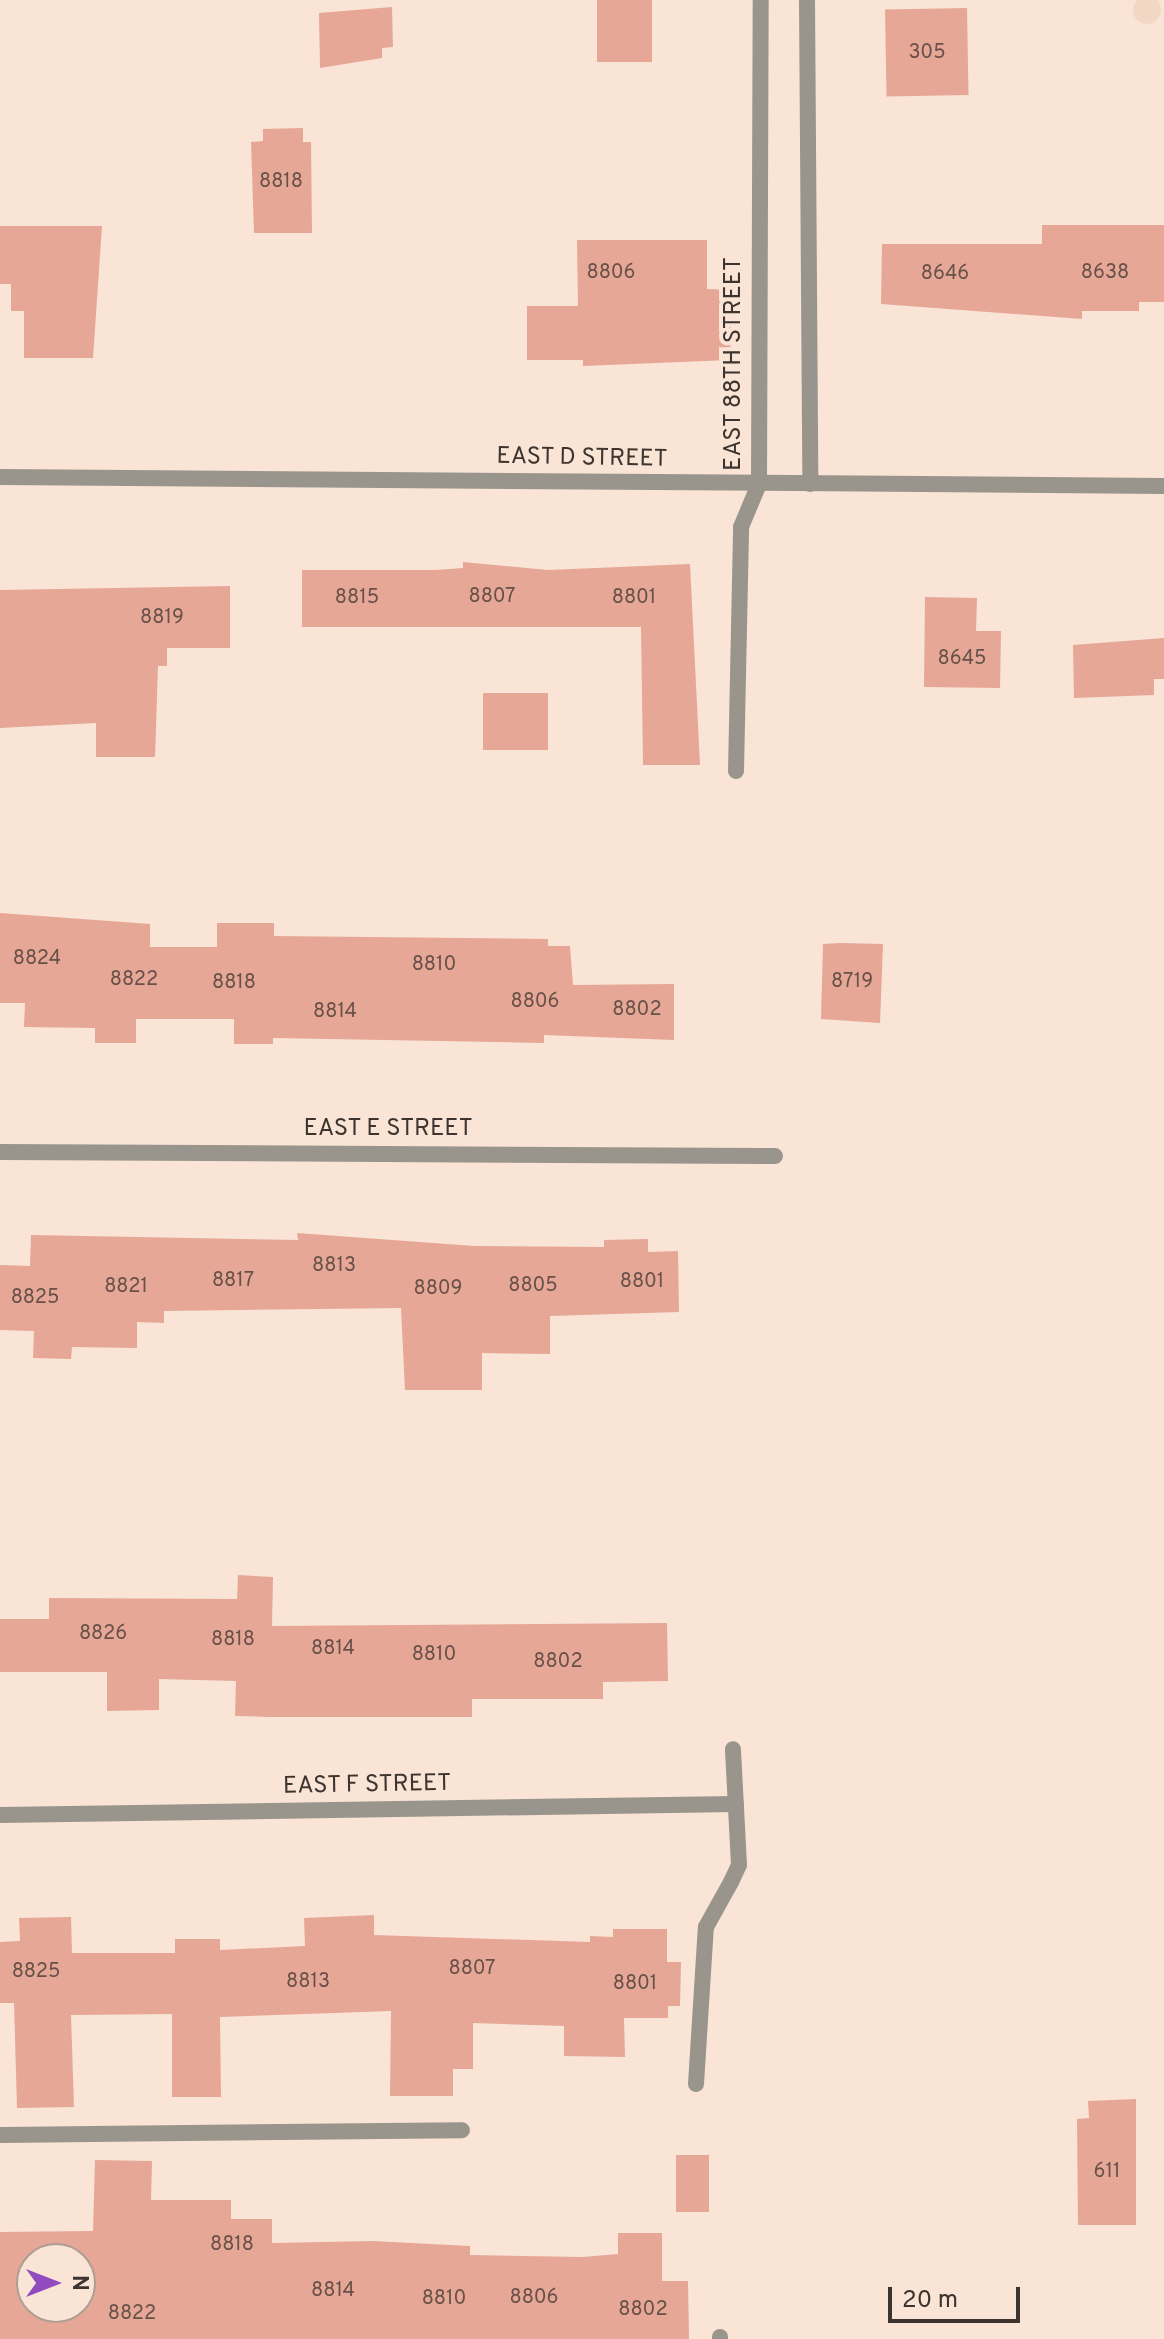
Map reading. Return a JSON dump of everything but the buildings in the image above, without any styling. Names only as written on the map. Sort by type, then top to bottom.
[{"type":"street","name":"EAST 88TH STREET","points":[[736,771],[741,527],[759,484],[761,0]]},
{"type":"street","points":[[807,0],[810,484]]},
{"type":"street","name":"EAST D STREET","points":[[0,477],[1164,486]]},
{"type":"street","name":"EAST E STREET","points":[[0,1152],[775,1156]]},
{"type":"street","points":[[696,2084],[706,1927],[739,1865],[733,1749]]},
{"type":"street","name":"EAST F STREET","points":[[0,1815],[736,1804]]},
{"type":"street","points":[[0,2135],[462,2130]]},
{"type":"shaded area","points":[[1147,-4],[1157,0],[1161,10],[1157,20],[1147,24],[1137,20],[1133,10],[1137,0]]}]
